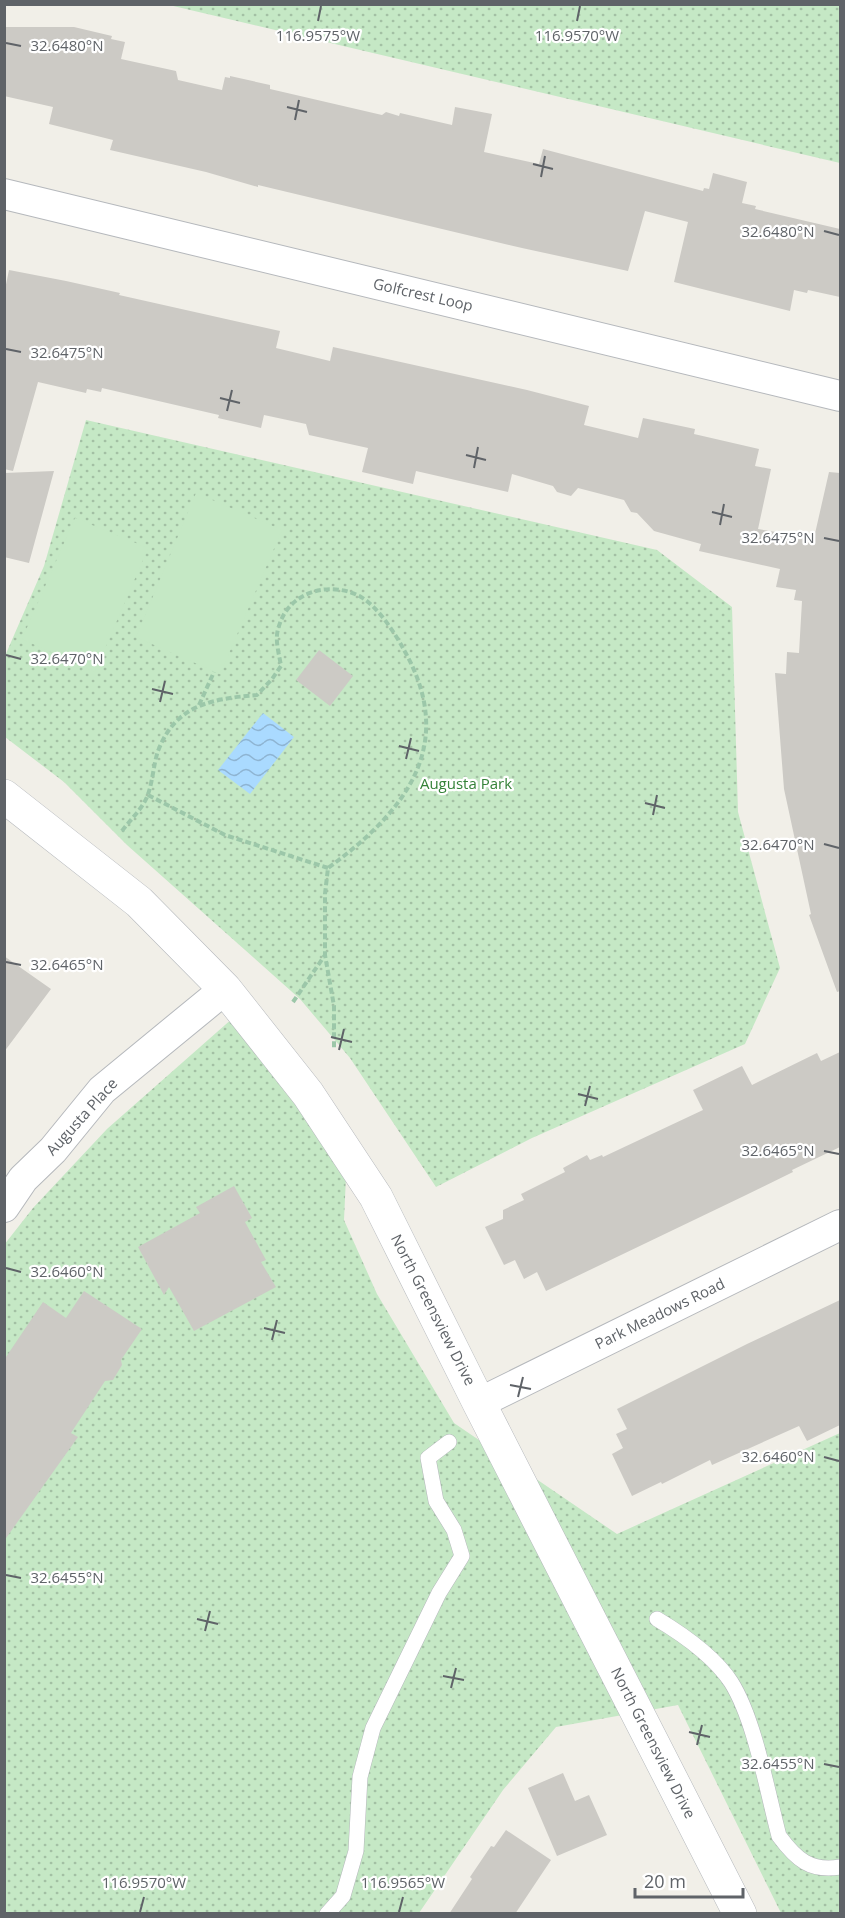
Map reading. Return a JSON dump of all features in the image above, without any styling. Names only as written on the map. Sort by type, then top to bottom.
[{"type":"street","name":"Golfcrest Loop","points":[[4,194],[840,396]]},
{"type":"street","name":"North Greensview Drive","points":[[4,796],[140,902],[225,989],[308,1094],[376,1197],[740,1914]]},
{"type":"street","name":"Augusta Place","points":[[4,1207],[23,1179],[53,1150],[102,1090],[225,989]]},
{"type":"street","name":"Park Meadows Road","points":[[479,1403],[840,1225]]},
{"type":"lane","points":[[327,1914],[343,1896],[356,1851],[360,1777],[373,1728],[439,1593],[462,1556],[454,1530],[436,1501],[428,1458],[449,1442]]},
{"type":"lane","points":[[657,1619],[685,1636],[717,1665],[730,1681],[751,1730],[779,1836],[800,1860],[813,1867],[840,1867]]},
{"type":"path","points":[[122,831],[148,795],[153,768],[166,734],[175,721],[199,705],[223,699],[257,696],[272,680],[280,666],[276,639],[278,626],[286,610],[296,599],[315,591],[335,589],[361,597],[381,615],[414,668],[424,696],[427,727],[423,756],[414,777],[399,800],[380,823],[351,851],[328,868],[325,894],[325,955],[334,1006],[334,1050]]},
{"type":"path","points":[[199,705],[214,672]]},
{"type":"path","points":[[148,795],[225,835],[328,868]]},
{"type":"path","points":[[293,1002],[325,955]]},
{"type":"green space","points":[[169,5],[840,5],[840,163]]},
{"type":"green space","name":"Augusta Park","points":[[86,420],[657,550],[732,607],[738,812],[780,968],[745,1044],[532,1138],[436,1187],[350,1058],[300,999],[127,845],[64,782],[5,737],[5,656],[44,566]]},
{"type":"green space","points":[[196,493],[282,530],[220,674],[136,637]]},
{"type":"green space","points":[[75,518],[148,548],[95,672],[22,639]]},
{"type":"green space","points":[[242,1010],[347,1155],[344,1220],[377,1294],[454,1423],[617,1534],[840,1433],[840,1913],[781,1913],[678,1705],[556,1727],[503,1790],[419,1913],[5,1913],[4,1245],[33,1208],[107,1129]]},
{"type":"water","points":[[263,713],[294,737],[250,794],[218,770]]},
{"type":"building","points":[[4,27],[74,27],[112,36],[111,39],[125,42],[121,59],[176,71],[178,80],[222,90],[225,77],[230,78],[230,76],[270,85],[270,89],[382,115],[386,112],[399,116],[400,113],[452,125],[455,107],[492,114],[484,152],[539,164],[543,149],[703,191],[704,188],[709,189],[713,173],[747,182],[742,203],[756,206],[755,209],[840,229],[840,297],[808,290],[807,293],[794,290],[790,311],[674,282],[688,222],[645,211],[628,271],[258,185],[258,187],[206,172],[110,150],[113,140],[49,124],[53,107],[4,96]]},
{"type":"building","points":[[9,270],[120,293],[119,295],[280,331],[276,348],[330,361],[333,347],[589,406],[584,425],[638,438],[643,418],[695,429],[694,434],[759,449],[755,466],[771,469],[758,529],[814,538],[829,472],[840,473],[840,991],[837,992],[809,915],[811,914],[784,789],[775,673],[786,674],[787,652],[799,653],[802,601],[794,600],[796,590],[776,587],[780,569],[699,551],[701,544],[654,531],[637,513],[631,512],[624,500],[578,488],[571,496],[557,492],[553,486],[512,474],[508,492],[416,471],[413,484],[362,472],[368,448],[309,435],[306,424],[264,415],[261,428],[218,418],[219,415],[102,388],[101,392],[87,389],[86,393],[38,382],[13,471],[4,469],[4,294]]},
{"type":"building","points":[[54,471],[29,563],[4,557],[4,473]]},
{"type":"building","points":[[319,650],[353,676],[330,706],[296,680]]},
{"type":"building","points":[[4,956],[51,989],[4,1052]]},
{"type":"building","points":[[840,1052],[840,1147],[546,1291],[537,1272],[524,1279],[515,1260],[504,1265],[485,1227],[503,1219],[503,1210],[524,1200],[521,1194],[565,1172],[563,1168],[587,1155],[590,1160],[602,1155],[603,1157],[703,1110],[693,1090],[742,1066],[752,1085],[817,1053],[821,1061]]},
{"type":"building","points":[[234,1186],[252,1218],[245,1222],[266,1260],[261,1262],[276,1287],[194,1331],[169,1287],[164,1295],[138,1247],[200,1213],[196,1207]]},
{"type":"building","points":[[84,1291],[142,1329],[121,1360],[122,1365],[113,1380],[105,1381],[71,1433],[78,1437],[4,1541],[4,1360],[43,1302],[66,1318]]},
{"type":"building","points":[[840,1300],[840,1425],[807,1441],[799,1426],[712,1465],[710,1460],[632,1496],[612,1454],[623,1448],[616,1434],[627,1429],[617,1409]]},
{"type":"building","points":[[563,1773],[575,1801],[589,1795],[607,1835],[557,1856],[528,1788]]},
{"type":"building","points":[[506,1830],[551,1860],[515,1914],[449,1914],[491,1846],[494,1847]]}]
